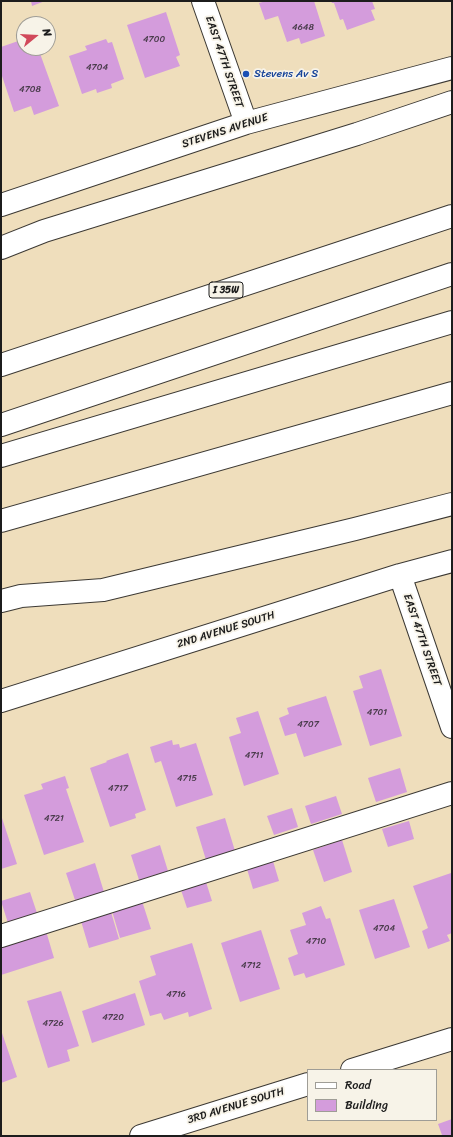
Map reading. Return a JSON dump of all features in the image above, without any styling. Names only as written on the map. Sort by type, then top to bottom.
[{"type":"main road","name":"EAST 47TH STREET","points":[[203,1],[246,123]]},
{"type":"main road","name":"STEVENS AVENUE","points":[[1,205],[246,123],[452,68]]},
{"type":"main road","points":[[1,248],[44,231],[357,134],[452,102]]},
{"type":"main road","name":"I 35W","points":[[1,364],[452,216]]},
{"type":"main road","points":[[1,424],[452,274]]},
{"type":"main road","points":[[1,456],[452,322]]},
{"type":"main road","points":[[1,521],[452,393]]},
{"type":"main road","points":[[1,601],[21,596],[103,590],[452,504]]},
{"type":"main road","name":"2ND AVENUE SOUTH","points":[[1,701],[400,575],[452,561]]},
{"type":"main road","name":"EAST 47TH STREET","points":[[400,575],[452,727]]},
{"type":"main road","points":[[1,936],[452,793]]},
{"type":"main road","points":[[355,1069],[452,1039]]},
{"type":"main road","name":"3RD AVENUE SOUTH","points":[[141,1136],[307,1084]]},
{"type":"building","points":[[31,1],[45,1],[32,6]]},
{"type":"building","points":[[266,1],[314,1],[325,36],[301,44],[299,38],[287,42],[278,16],[265,20],[259,3]]},
{"type":"building","points":[[331,1],[372,1],[375,9],[371,10],[375,20],[347,30],[343,19],[340,20],[334,3]]},
{"type":"building","points":[[166,12],[180,55],[176,57],[180,66],[145,78],[127,25]]},
{"type":"building","points":[[106,39],[108,43],[112,42],[124,79],[111,84],[112,88],[97,93],[96,89],[82,94],[69,56],[87,50],[85,46]]},
{"type":"building","points":[[16,42],[16,56],[41,56],[59,106],[34,115],[31,106],[14,112],[1,73],[1,47]]},
{"type":"building","points":[[381,669],[402,736],[370,746],[353,691],[363,688],[359,676]]},
{"type":"building","points":[[326,696],[342,745],[304,757],[296,733],[285,736],[279,718],[289,714],[287,708]]},
{"type":"building","points":[[258,711],[279,774],[244,786],[229,737],[241,733],[236,718]]},
{"type":"building","points":[[172,740],[173,745],[179,744],[180,748],[196,743],[213,795],[176,807],[161,761],[155,763],[150,747]]},
{"type":"building","points":[[128,753],[146,810],[135,814],[136,818],[110,827],[90,768]]},
{"type":"building","points":[[400,768],[407,792],[376,802],[368,778]]},
{"type":"building","points":[[65,776],[69,788],[66,789],[84,842],[44,855],[24,795],[43,789],[41,784]]},
{"type":"building","points":[[336,796],[342,814],[311,824],[305,806]]},
{"type":"building","points":[[292,808],[298,827],[274,835],[267,816]]},
{"type":"building","points":[[1,815],[17,864],[1,869]]},
{"type":"building","points":[[225,818],[235,851],[206,860],[196,827]]},
{"type":"building","points":[[409,821],[414,839],[388,847],[382,829]]},
{"type":"building","points":[[342,840],[352,872],[324,882],[313,850]]},
{"type":"building","points":[[160,845],[168,871],[139,880],[131,855]]},
{"type":"building","points":[[273,861],[279,881],[253,889],[247,869]]},
{"type":"building","points":[[95,863],[104,892],[75,900],[66,873]]},
{"type":"building","points":[[451,873],[452,933],[447,935],[450,941],[428,949],[422,931],[428,928],[413,886]]},
{"type":"building","points":[[206,882],[212,901],[187,908],[181,890]]},
{"type":"building","points":[[30,892],[37,913],[8,923],[1,901]]},
{"type":"building","points":[[394,899],[410,947],[375,959],[359,910]]},
{"type":"building","points":[[142,901],[151,929],[120,938],[112,911]]},
{"type":"building","points":[[321,906],[326,919],[330,918],[345,965],[306,978],[304,973],[294,976],[288,958],[298,954],[290,930],[306,925],[302,913]]},
{"type":"building","points":[[111,912],[119,939],[89,948],[81,921]]},
{"type":"building","points":[[261,930],[280,989],[240,1002],[221,943]]},
{"type":"building","points":[[46,931],[54,958],[1,975],[1,946]]},
{"type":"building","points":[[192,943],[212,1009],[189,1017],[188,1012],[164,1020],[161,1013],[150,1016],[139,981],[156,975],[150,956]]},
{"type":"building","points":[[61,991],[79,1046],[67,1050],[70,1061],[48,1068],[27,1001]]},
{"type":"building","points":[[135,993],[145,1025],[92,1043],[82,1011]]},
{"type":"building","points":[[1,1030],[17,1077],[1,1083]]},
{"type":"building","points":[[452,1119],[452,1136],[438,1136],[442,1135],[438,1124]]},
{"type":"place","name":"Stevens Av S","points":[[246,74]]}]
